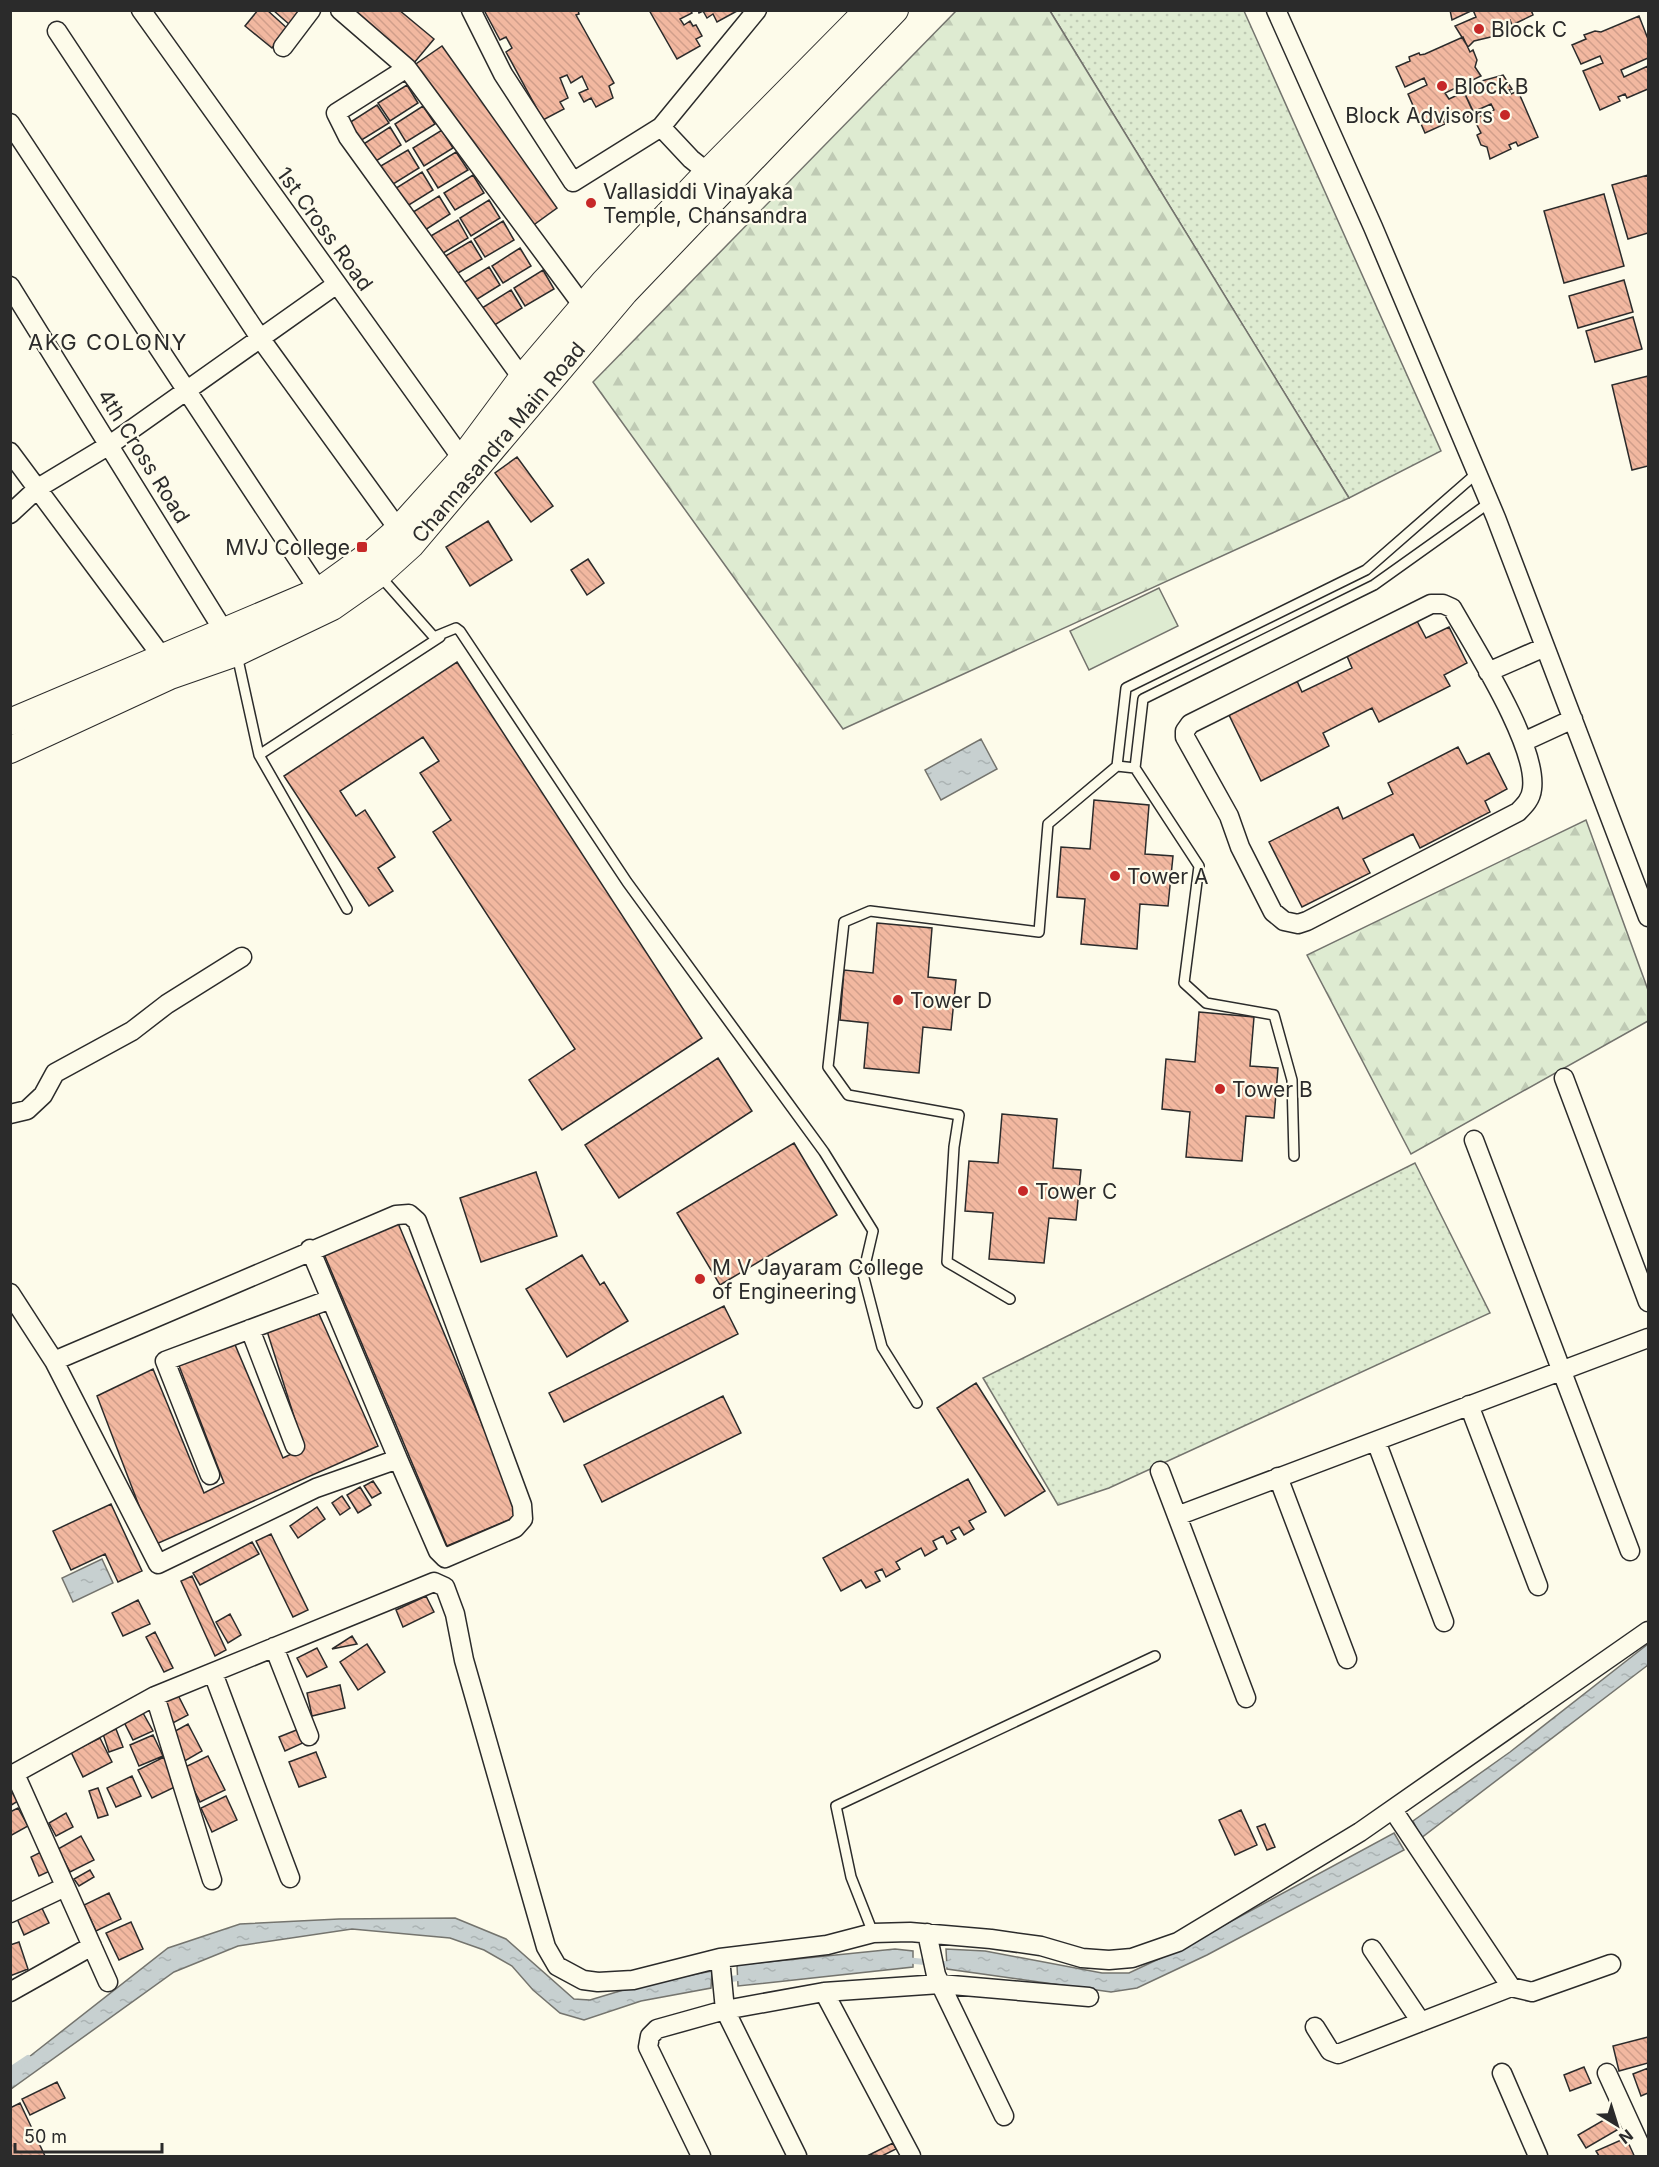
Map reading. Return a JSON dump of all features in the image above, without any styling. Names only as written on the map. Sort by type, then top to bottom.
[{"type":"main road","name":"Channasandra Main Road","points":[[10,722],[163,658],[231,642],[332,607],[379,574],[404,538],[625,292],[716,179],[868,10]]},
{"type":"main road","name":"Channasandra Main Road","points":[[468,466],[522,378],[582,306],[895,10]]},
{"type":"main road","name":"Channasandra Main Road","points":[[10,750],[170,676],[319,591],[404,538]]},
{"type":"street","name":"1st Cross Road","points":[[141,10],[468,466]]},
{"type":"street","points":[[283,47],[311,10]]},
{"type":"street","points":[[340,10],[407,68],[582,306]]},
{"type":"street","points":[[471,10],[503,74],[573,182],[661,128],[758,10]]},
{"type":"street","points":[[1276,10],[1373,227],[1477,473],[1648,916]]},
{"type":"street","points":[[57,31],[260,338],[404,538]]},
{"type":"street","points":[[407,68],[336,113],[348,137],[522,378]]},
{"type":"street","points":[[10,123],[186,393],[319,591]]},
{"type":"street","points":[[661,128],[716,179]]},
{"type":"street","points":[[10,514],[38,489],[111,444],[186,393],[337,284]]},
{"type":"street","name":"4th Cross Road","points":[[10,286],[111,444],[231,642]]},
{"type":"street","points":[[10,452],[163,658]]},
{"type":"street","points":[[1431,604],[1443,604],[1452,608],[1488,672],[1523,742],[1533,787],[1526,804],[1518,812],[1298,924],[1284,921],[1273,912],[1240,848],[1229,816],[1185,737],[1190,724],[1431,604]]},
{"type":"street","points":[[1488,672],[1545,647]]},
{"type":"street","points":[[1523,742],[1573,719]]},
{"type":"street","points":[[10,1114],[27,1110],[44,1095],[55,1073],[132,1031],[167,1004],[242,957]]},
{"type":"street","points":[[1564,1078],[1648,1302]]},
{"type":"street","points":[[1474,1140],[1630,1551]]},
{"type":"street","points":[[54,1361],[310,1250],[396,1215],[410,1214],[417,1221],[522,1505],[523,1519],[515,1528],[445,1558],[438,1551],[310,1250]]},
{"type":"street","points":[[10,1293],[54,1361],[158,1564],[316,1488],[398,1459]]},
{"type":"street","points":[[210,1475],[165,1361],[331,1299]]},
{"type":"street","points":[[250,1329],[295,1446]]},
{"type":"street","points":[[1177,1516],[1648,1338]]},
{"type":"street","points":[[1469,1405],[1538,1586]]},
{"type":"street","points":[[1376,1441],[1444,1622]]},
{"type":"street","points":[[1160,1471],[1246,1698]]},
{"type":"street","points":[[1278,1477],[1347,1659]]},
{"type":"street","points":[[108,1982],[13,1775],[155,1696],[434,1582],[445,1587],[455,1614],[464,1660],[546,1947],[557,1966],[583,1980],[598,1982],[633,1980],[826,1945],[873,1933],[927,1933],[1041,1946],[1082,1958],[1110,1960],[1132,1958],[1178,1942],[1397,1817],[1648,1631]]},
{"type":"street","points":[[274,1647],[309,1736]]},
{"type":"street","points":[[213,1673],[290,1878]]},
{"type":"street","points":[[155,1696],[212,1880]]},
{"type":"street","points":[[1397,1817],[1511,1987]]},
{"type":"street","points":[[10,1913],[65,1887]]},
{"type":"street","points":[[927,1933],[935,1969],[1004,2116]]},
{"type":"street","points":[[10,1992],[92,1946]]},
{"type":"street","points":[[1372,1949],[1421,2022]]},
{"type":"street","points":[[721,1964],[725,2010],[797,2157]]},
{"type":"street","points":[[1315,2027],[1330,2051],[1335,2054],[1511,1987],[1532,1992],[1611,1964]]},
{"type":"street","points":[[701,2157],[648,2047],[650,2036],[657,2029],[725,2010],[935,1969],[1089,1997]]},
{"type":"street","points":[[824,1992],[911,2157]]},
{"type":"street","points":[[1502,2073],[1538,2157]]},
{"type":"street","points":[[1607,2073],[1645,2157]]},
{"type":"lane","points":[[1010,1299],[947,1262],[954,1147],[959,1115],[848,1095],[828,1067],[844,922],[870,911],[1039,932],[1048,824],[1117,766],[1126,688],[1365,570],[1477,473]]},
{"type":"lane","points":[[1294,1156],[1292,1080],[1274,1015],[1206,1003],[1184,983],[1199,866],[1135,768],[1143,699],[1374,585],[1489,503]]},
{"type":"lane","points":[[379,574],[429,632],[435,637],[440,637]]},
{"type":"lane","points":[[259,755],[440,637],[456,628],[460,631],[627,882],[824,1152],[873,1232],[863,1274],[882,1347],[917,1403]]},
{"type":"lane","points":[[231,642],[259,755],[347,909]]},
{"type":"lane","points":[[1117,766],[1135,768]]},
{"type":"lane","points":[[873,1933],[851,1877],[836,1806],[1155,1656]]},
{"type":"green space","points":[[956,11],[1050,11],[1349,498],[843,729],[593,382]]},
{"type":"green space","points":[[1050,11],[1244,11],[1441,451],[1349,498]]},
{"type":"green space","points":[[1159,588],[1178,626],[1089,670],[1070,631]]},
{"type":"green space","points":[[1586,820],[1648,990],[1648,1021],[1411,1154],[1307,955]]},
{"type":"green space","points":[[1415,1163],[1490,1313],[1109,1488],[1058,1505],[983,1378]]},
{"type":"water","points":[[981,739],[997,769],[941,800],[925,770]]},
{"type":"water","points":[[102,1559],[113,1583],[73,1602],[62,1578]]},
{"type":"water","points":[[1648,1644],[1648,1665],[1421,1838],[1413,1821],[1510,1752]]},
{"type":"water","points":[[1394,1833],[1404,1850],[1207,1955],[1137,1988],[1111,1992],[947,1969],[946,1949],[985,1951],[1102,1973],[1129,1973],[1180,1949]]},
{"type":"water","points":[[455,1918],[506,1939],[574,1999],[590,2000],[640,1985],[712,1971],[711,1988],[641,2001],[584,2020],[560,2013],[533,1990],[512,1966],[484,1950],[450,1938],[352,1929],[238,1946],[174,1972],[11,2089],[11,2071],[168,1948],[240,1924],[339,1919]]},
{"type":"water","points":[[895,1949],[913,1951],[913,1967],[738,1986],[737,1965]]},
{"type":"building","points":[[258,10],[267,10],[288,29],[272,48],[245,26]]},
{"type":"building","points":[[273,10],[302,10],[290,25]]},
{"type":"building","points":[[350,10],[399,10],[434,39],[414,63]]},
{"type":"building","points":[[484,10],[578,10],[579,14],[576,15],[614,83],[609,86],[613,98],[596,107],[591,98],[584,102],[579,93],[588,89],[582,76],[571,83],[567,75],[560,78],[568,98],[560,102],[564,109],[543,120],[506,52],[512,48],[506,37],[500,40]]},
{"type":"building","points":[[649,10],[690,10],[692,13],[680,19],[684,25],[690,21],[693,26],[696,25],[702,36],[696,39],[700,46],[677,59]]},
{"type":"building","points":[[698,10],[737,11],[717,22],[713,14],[707,18],[703,11],[699,13]]},
{"type":"building","name":"Block C","points":[[1450,10],[1473,10],[1452,20]]},
{"type":"building","name":"Block C","points":[[1473,10],[1531,10],[1533,15],[1512,25],[1510,20],[1503,23],[1505,28],[1493,33],[1495,36],[1474,41],[1468,47],[1455,26],[1476,17]]},
{"type":"building","points":[[1639,16],[1648,39],[1648,58],[1621,70],[1624,77],[1648,66],[1648,89],[1627,98],[1625,94],[1618,97],[1620,101],[1600,110],[1583,71],[1603,63],[1600,56],[1581,64],[1572,45],[1586,39],[1584,35],[1595,31],[1601,32]]},
{"type":"building","name":"Block B","points":[[1463,37],[1470,52],[1473,50],[1477,60],[1475,67],[1481,76],[1445,93],[1449,99],[1464,92],[1474,113],[1460,122],[1459,118],[1452,121],[1449,117],[1443,120],[1445,124],[1425,133],[1408,94],[1427,85],[1424,78],[1405,87],[1396,67],[1410,61],[1409,57],[1419,53],[1420,55],[1425,54]]},
{"type":"building","points":[[442,46],[557,208],[528,229],[413,66]]},
{"type":"building","name":"Block Advisors","points":[[1503,75],[1512,89],[1509,90],[1511,94],[1518,91],[1538,137],[1518,146],[1516,142],[1509,145],[1511,149],[1490,159],[1487,147],[1481,145],[1477,135],[1481,133],[1474,119],[1494,110],[1491,104],[1473,112],[1464,92],[1480,85],[1478,82]]},
{"type":"building","points":[[407,85],[418,103],[390,121],[378,103]]},
{"type":"building","points":[[377,105],[389,123],[360,141],[349,123]]},
{"type":"building","points":[[423,106],[435,124],[406,142],[395,124]]},
{"type":"building","points":[[390,127],[401,145],[373,163],[362,145]]},
{"type":"building","points":[[442,130],[453,148],[424,166],[413,148]]},
{"type":"building","points":[[408,150],[419,168],[390,186],[379,167]]},
{"type":"building","points":[[456,152],[468,170],[438,188],[427,170]]},
{"type":"building","points":[[422,172],[433,190],[404,208],[393,190]]},
{"type":"building","points":[[473,175],[484,193],[455,210],[444,193]]},
{"type":"building","points":[[1648,175],[1648,233],[1628,239],[1612,185]]},
{"type":"building","points":[[1604,194],[1624,266],[1564,283],[1544,211]]},
{"type":"building","points":[[439,196],[450,214],[422,232],[410,214]]},
{"type":"building","points":[[489,200],[500,218],[471,236],[460,218]]},
{"type":"building","points":[[458,220],[468,238],[440,255],[429,237]]},
{"type":"building","points":[[503,221],[514,240],[485,257],[474,239]]},
{"type":"building","points":[[471,241],[482,259],[453,276],[442,258]]},
{"type":"building","points":[[520,248],[531,266],[503,283],[492,266]]},
{"type":"building","points":[[489,267],[500,285],[471,303],[460,285]]},
{"type":"building","points":[[543,270],[554,289],[525,306],[514,288]]},
{"type":"building","points":[[1624,280],[1633,312],[1578,328],[1569,296]]},
{"type":"building","points":[[511,290],[522,308],[493,326],[482,308]]},
{"type":"building","points":[[1633,317],[1642,349],[1595,362],[1586,331]]},
{"type":"building","points":[[1648,376],[1648,466],[1632,470],[1612,385]]},
{"type":"building","points":[[517,457],[553,506],[531,522],[495,473]]},
{"type":"building","points":[[488,521],[512,560],[470,586],[446,547]]},
{"type":"building","points":[[588,559],[604,583],[587,595],[571,570]]},
{"type":"building","points":[[1417,621],[1426,638],[1449,627],[1467,663],[1444,675],[1450,686],[1379,722],[1372,708],[1323,733],[1329,746],[1261,781],[1229,715],[1297,681],[1302,692],[1352,668],[1347,656]]},
{"type":"building","points":[[457,662],[702,1038],[562,1130],[529,1080],[575,1049],[433,832],[451,820],[420,773],[439,761],[423,737],[340,791],[356,816],[365,810],[395,857],[378,868],[393,891],[369,906],[284,776]]},
{"type":"building","points":[[1458,747],[1467,764],[1489,753],[1507,789],[1485,801],[1490,812],[1420,848],[1413,834],[1363,859],[1370,873],[1302,907],[1269,842],[1338,807],[1343,819],[1393,794],[1388,783]]},
{"type":"building","name":"Tower A","points":[[1094,800],[1149,805],[1145,854],[1173,856],[1168,906],[1140,904],[1137,949],[1081,944],[1085,899],[1057,897],[1061,847],[1090,849]]},
{"type":"building","name":"Tower D","points":[[877,923],[932,928],[928,977],[956,980],[951,1030],[923,1027],[919,1073],[864,1068],[868,1023],[840,1020],[844,970],[873,973]]},
{"type":"building","name":"Tower B","points":[[1199,1012],[1254,1017],[1250,1066],[1278,1068],[1274,1118],[1246,1116],[1242,1161],[1186,1157],[1190,1112],[1162,1109],[1166,1059],[1195,1062]]},
{"type":"building","points":[[718,1058],[752,1111],[619,1198],[585,1145]]},
{"type":"building","name":"Tower C","points":[[1002,1114],[1057,1119],[1053,1168],[1081,1170],[1076,1220],[1049,1218],[1044,1263],[989,1259],[993,1213],[965,1211],[969,1161],[998,1163]]},
{"type":"building","points":[[794,1143],[837,1215],[720,1285],[677,1213]]},
{"type":"building","points":[[536,1172],[557,1236],[481,1262],[460,1198]]},
{"type":"building","points":[[398,1223],[520,1515],[447,1546],[324,1254]]},
{"type":"building","points":[[582,1255],[600,1285],[604,1282],[628,1321],[567,1357],[526,1289]]},
{"type":"building","points":[[724,1306],[738,1334],[564,1422],[549,1393]]},
{"type":"building","points":[[319,1314],[378,1446],[154,1545],[97,1396],[153,1369],[204,1493],[224,1483],[178,1363],[233,1340],[283,1458],[304,1448],[267,1331]]},
{"type":"building","points":[[976,1383],[1045,1491],[1005,1516],[937,1408]]},
{"type":"building","points":[[723,1396],[741,1433],[602,1502],[584,1465]]},
{"type":"building","points":[[968,1479],[986,1512],[969,1521],[974,1529],[964,1535],[959,1527],[951,1531],[956,1539],[947,1544],[943,1536],[933,1541],[937,1549],[925,1556],[921,1548],[896,1562],[900,1569],[886,1577],[882,1569],[875,1572],[880,1581],[866,1588],[861,1580],[841,1591],[823,1558]]},
{"type":"building","points":[[373,1481],[381,1493],[372,1498],[364,1486]]},
{"type":"building","points":[[360,1487],[371,1505],[358,1513],[347,1495]]},
{"type":"building","points":[[342,1496],[350,1508],[340,1515],[332,1503]]},
{"type":"building","points":[[111,1504],[142,1571],[118,1582],[105,1554],[71,1570],[53,1531]]},
{"type":"building","points":[[317,1507],[325,1519],[298,1538],[290,1526]]},
{"type":"building","points":[[271,1534],[308,1610],[293,1617],[256,1541]]},
{"type":"building","points":[[252,1542],[259,1554],[200,1585],[193,1573]]},
{"type":"building","points":[[192,1576],[226,1650],[215,1656],[181,1581]]},
{"type":"building","points":[[426,1596],[434,1612],[403,1627],[396,1610]]},
{"type":"building","points":[[138,1600],[150,1624],[123,1636],[112,1613]]},
{"type":"building","points":[[230,1614],[241,1635],[228,1643],[216,1622]]},
{"type":"building","points":[[155,1632],[173,1668],[164,1672],[146,1637]]},
{"type":"building","points":[[352,1636],[357,1644],[332,1649]]},
{"type":"building","points":[[367,1644],[385,1672],[358,1690],[340,1662]]},
{"type":"building","points":[[317,1648],[327,1667],[307,1677],[297,1658]]},
{"type":"building","points":[[340,1685],[345,1708],[312,1716],[307,1693]]},
{"type":"building","points":[[178,1695],[188,1715],[169,1725],[159,1704]]},
{"type":"building","points":[[143,1713],[153,1731],[133,1740],[124,1722]]},
{"type":"building","points":[[188,1724],[202,1751],[183,1762],[168,1735]]},
{"type":"building","points":[[116,1729],[123,1747],[109,1752],[103,1734]]},
{"type":"building","points":[[299,1729],[305,1742],[285,1751],[279,1737]]},
{"type":"building","points":[[153,1735],[163,1756],[139,1766],[130,1745]]},
{"type":"building","points":[[100,1738],[112,1762],[83,1777],[71,1752]]},
{"type":"building","points":[[316,1752],[326,1777],[299,1787],[289,1762]]},
{"type":"building","points":[[208,1756],[225,1790],[200,1802],[183,1768]]},
{"type":"building","points":[[164,1757],[177,1786],[152,1798],[138,1770]]},
{"type":"building","points":[[132,1776],[141,1796],[116,1807],[107,1788]]},
{"type":"building","points":[[98,1788],[108,1815],[98,1818],[89,1791]]},
{"type":"building","points":[[10,1789],[18,1801],[10,1806]]},
{"type":"building","points":[[226,1796],[237,1820],[212,1832],[201,1808]]},
{"type":"building","points":[[18,1808],[28,1826],[10,1836],[10,1812]]},
{"type":"building","points":[[1241,1810],[1257,1845],[1235,1855],[1219,1820]]},
{"type":"building","points":[[66,1813],[73,1827],[56,1836],[49,1823]]},
{"type":"building","points":[[1265,1824],[1275,1847],[1267,1850],[1257,1827]]},
{"type":"building","points":[[81,1836],[94,1860],[70,1872],[58,1849]]},
{"type":"building","points":[[41,1852],[50,1871],[39,1876],[31,1857]]},
{"type":"building","points":[[90,1870],[94,1877],[79,1886],[74,1879]]},
{"type":"building","points":[[109,1893],[121,1919],[96,1931],[84,1905]]},
{"type":"building","points":[[39,1902],[49,1923],[24,1935],[15,1914]]},
{"type":"building","points":[[131,1922],[143,1949],[119,1960],[106,1933]]},
{"type":"building","points":[[19,1942],[28,1969],[10,1976],[10,1945]]},
{"type":"building","points":[[1648,2037],[1648,2063],[1619,2071],[1613,2046]]},
{"type":"building","points":[[1584,2067],[1591,2083],[1570,2091],[1564,2075]]},
{"type":"building","points":[[1648,2068],[1648,2093],[1641,2096],[1633,2074]]},
{"type":"building","points":[[57,2082],[65,2098],[30,2115],[22,2099]]},
{"type":"building","points":[[20,2103],[45,2156],[10,2156],[10,2108]]},
{"type":"building","points":[[1609,2117],[1617,2130],[1586,2148],[1578,2135]]},
{"type":"building","points":[[1628,2137],[1637,2156],[1599,2156],[1596,2151]]},
{"type":"building","points":[[893,2143],[896,2149],[882,2156],[869,2155]]},
{"type":"waterway","points":[[905,1960],[954,1965]]},
{"type":"waterway","points":[[723,1980],[746,1977]]},
{"type":"waterway","points":[[10,2070],[28,2058]]},
{"type":"place","name":"Block C","points":[[1479,29]]},
{"type":"place","name":"Block B","points":[[1442,86]]},
{"type":"place","name":"Block Advisors","points":[[1505,115]]},
{"type":"place","name":"Vallasiddi Vinayaka Temple, Chansandra","points":[[591,203]]},
{"type":"place","name":"MVJ College","points":[[362,547]]},
{"type":"place","name":"Tower A","points":[[1115,876]]},
{"type":"place","name":"Tower D","points":[[898,1000]]},
{"type":"place","name":"Tower B","points":[[1220,1089]]},
{"type":"place","name":"Tower C","points":[[1023,1191]]},
{"type":"place","name":"M V Jayaram College of Engineering","points":[[700,1279]]},
{"type":"district","name":"AKG COLONY","points":[[108,342]]}]
